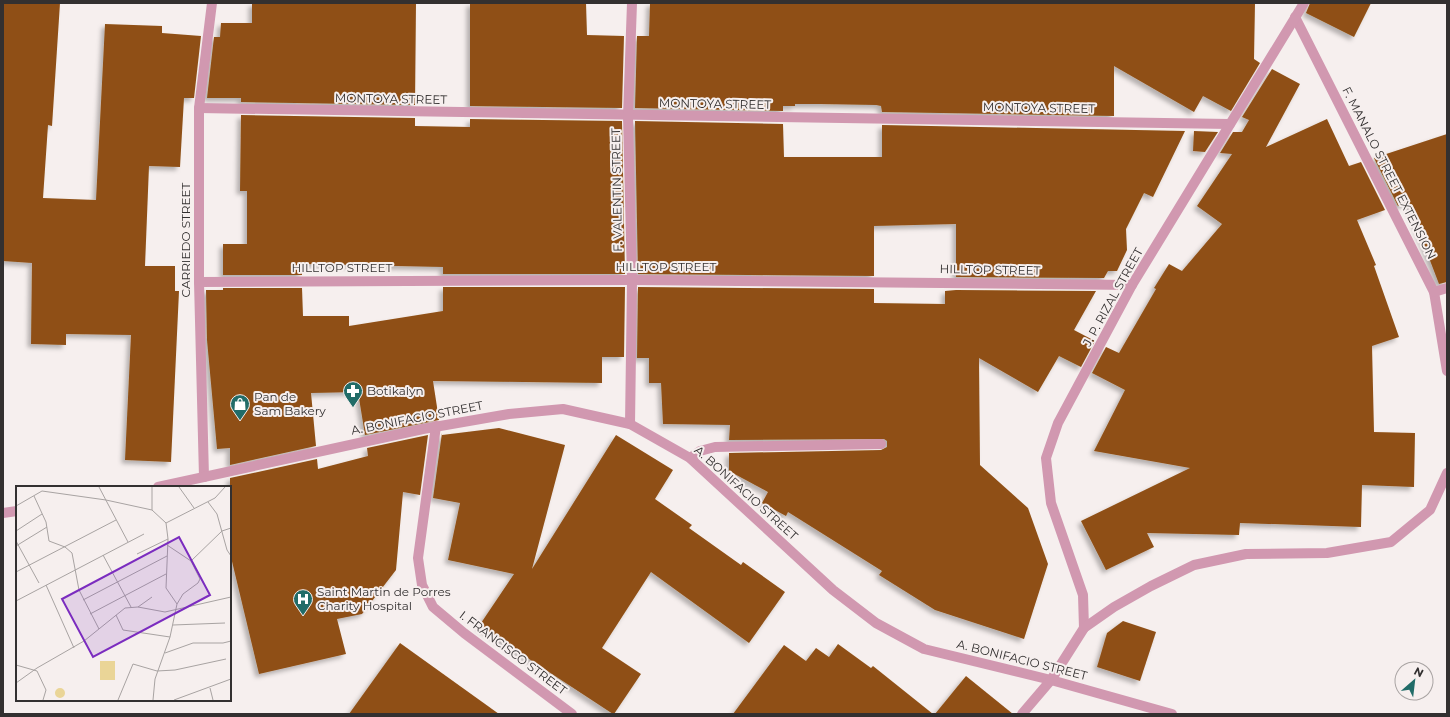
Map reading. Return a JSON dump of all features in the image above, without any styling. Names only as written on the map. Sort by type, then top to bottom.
[{"type":"street","name":"CARRIEDO STREET","points":[[204,477],[199,282],[199,108],[212,3]]},
{"type":"street","name":"F. VALENTIN STREET","points":[[630,424],[632,280],[628,116],[632,3]]},
{"type":"street","name":"J. P. RIZAL STREET","points":[[1084,628],[1083,595],[1051,503],[1046,458],[1058,423],[1132,285],[1304,3]]},
{"type":"street","name":"F. MANALO STREET EXTENSION","points":[[1295,17],[1434,292],[1447,371]]},
{"type":"street","name":"MONTOYA STREET","points":[[199,108],[628,116],[1230,124]]},
{"type":"street","name":"HILLTOP STREET","points":[[199,282],[632,280],[1132,285]]},
{"type":"street","points":[[1434,292],[1447,288]]},
{"type":"street","name":"A. BONIFACIO STREET","points":[[163,486],[436,426],[509,414],[563,409],[630,424],[690,458],[834,590],[876,623],[924,649],[1051,680],[1172,714]]},
{"type":"street","name":"I. FRANCISCO STREET","points":[[436,426],[418,558],[422,585],[433,607],[572,714]]},
{"type":"street","points":[[690,458],[700,451],[716,447],[881,444]]},
{"type":"street","points":[[1022,714],[1051,680],[1084,628],[1114,607],[1150,586],[1194,565],[1246,554],[1327,553],[1391,542],[1430,510],[1447,472]]},
{"type":"street","points":[[3,513],[16,511]]},
{"type":"building","points":[[3,3],[60,3],[52,126],[48,125],[43,198],[96,200],[105,24],[162,26],[162,33],[201,36],[194,98],[184,98],[180,167],[149,166],[145,266],[175,266],[175,291],[179,291],[171,462],[125,460],[131,335],[66,334],[66,345],[31,344],[32,263],[3,261]]},
{"type":"building","points":[[252,3],[416,3],[415,105],[241,102],[241,98],[207,98],[214,37],[220,37],[221,23],[252,23]]},
{"type":"building","points":[[470,3],[586,3],[587,35],[624,36],[622,108],[470,106]]},
{"type":"building","points":[[650,3],[1255,3],[1254,59],[1260,63],[1231,111],[1203,96],[1194,112],[1114,66],[1114,116],[882,112],[881,106],[876,105],[819,104],[795,104],[795,106],[783,106],[783,111],[635,108],[637,36],[649,36]]},
{"type":"building","points":[[1310,3],[1371,3],[1354,37],[1306,13]]},
{"type":"building","points":[[1272,69],[1300,84],[1266,147],[1327,119],[1349,166],[1361,162],[1385,210],[1357,220],[1376,265],[1374,266],[1399,337],[1372,346],[1374,432],[1415,433],[1414,487],[1362,485],[1361,527],[1240,523],[1239,535],[1147,533],[1154,547],[1106,570],[1081,521],[1190,468],[1094,451],[1125,390],[1092,373],[1106,347],[1119,353],[1156,289],[1154,288],[1169,264],[1182,271],[1222,224],[1197,206],[1232,154],[1220,153],[1233,132],[1242,132],[1249,120],[1242,117]]},
{"type":"building","points":[[241,115],[415,118],[415,126],[470,127],[470,119],[622,121],[625,274],[443,274],[443,267],[304,264],[302,266],[302,275],[223,275],[223,244],[247,244],[247,191],[240,191]]},
{"type":"building","points":[[635,121],[783,124],[784,157],[882,157],[882,125],[1185,131],[1153,197],[1144,193],[1126,229],[1127,250],[1117,271],[1108,271],[1104,278],[956,277],[956,224],[874,226],[874,276],[638,274]]},
{"type":"building","points":[[1194,131],[1218,132],[1205,152],[1193,151]]},
{"type":"building","points":[[1447,134],[1447,282],[1439,284],[1408,203],[1398,206],[1374,158]]},
{"type":"building","points":[[443,287],[625,287],[624,357],[602,357],[602,383],[433,381],[439,420],[365,435],[358,392],[311,393],[316,446],[230,465],[230,448],[217,449],[207,340],[206,290],[223,290],[223,288],[302,288],[303,316],[349,316],[349,326],[443,311]]},
{"type":"building","points":[[638,287],[874,289],[874,303],[945,304],[945,291],[956,290],[1096,291],[1074,330],[1095,341],[1081,367],[1059,356],[1038,392],[979,358],[980,465],[1028,508],[1048,564],[1024,639],[935,610],[879,575],[882,571],[788,512],[786,516],[762,503],[768,492],[729,471],[729,453],[881,450],[887,447],[887,441],[884,439],[729,440],[730,425],[663,424],[661,383],[649,383],[649,358],[637,358]]},
{"type":"building","points":[[499,428],[565,445],[532,569],[616,435],[673,470],[655,499],[692,525],[689,528],[741,565],[743,562],[785,592],[749,643],[651,572],[602,648],[641,674],[613,714],[479,626],[514,574],[448,560],[460,503],[433,498],[442,433],[442,435]]},
{"type":"building","name":"Saint Martin de Porres Charity Hospital","points":[[428,435],[420,495],[403,492],[396,570],[362,614],[337,619],[346,654],[259,674],[231,557],[230,478],[317,459],[318,469],[368,456],[367,448]]},
{"type":"building","points":[[1123,621],[1156,632],[1140,681],[1097,667],[1107,633]]},
{"type":"building","points":[[400,643],[499,714],[349,714]]},
{"type":"building","points":[[838,644],[871,668],[873,666],[933,714],[733,714],[784,645],[806,661],[816,648],[829,657]]},
{"type":"building","points":[[966,676],[1013,714],[935,714]]},
{"type":"place","name":"Botikalyn","points":[[353,408]]},
{"type":"place","name":"Pan de Sam Bakery","points":[[240,421]]},
{"type":"place","name":"Saint Martin de Porres Charity Hospital","points":[[303,616]]}]
